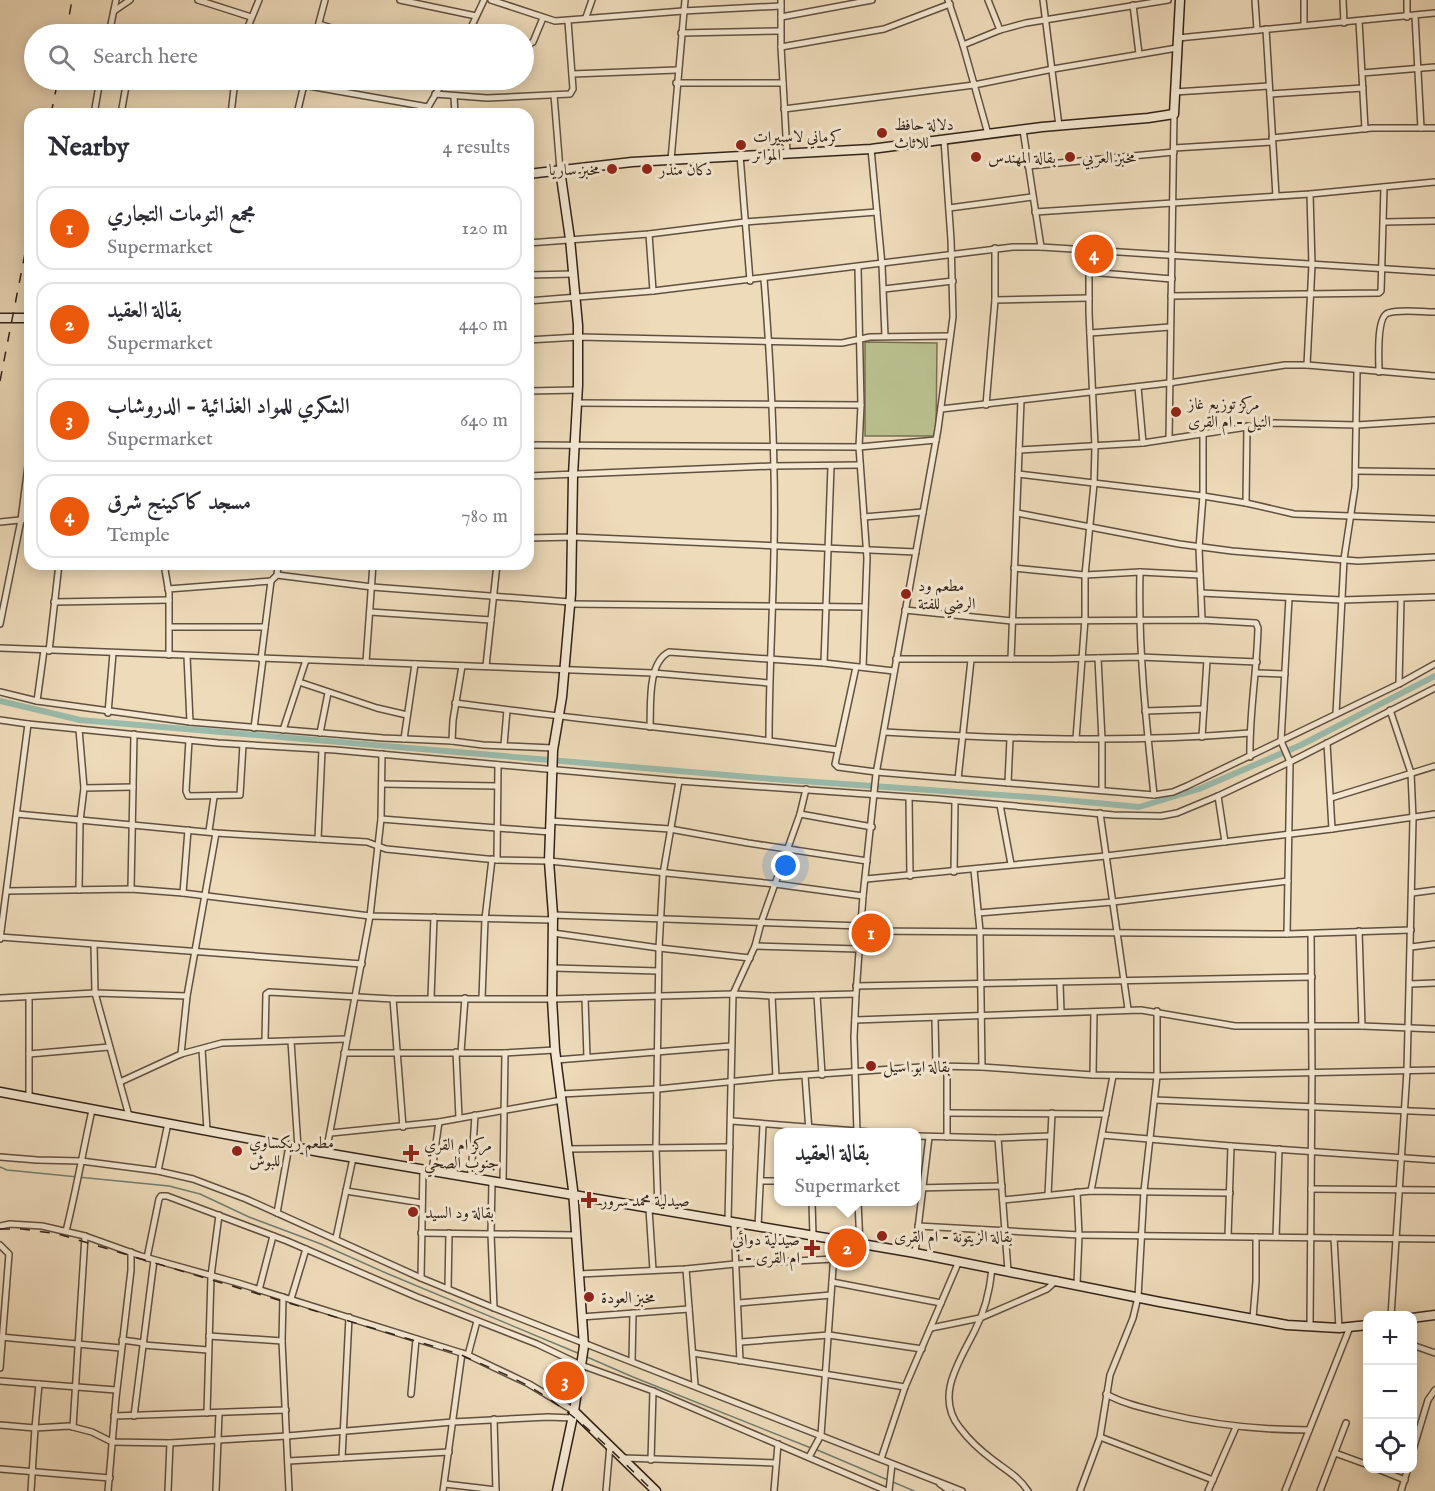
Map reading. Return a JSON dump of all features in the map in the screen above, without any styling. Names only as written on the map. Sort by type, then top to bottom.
[{"type":"street","points":[[111,24],[116,0]]},
{"type":"street","points":[[114,11],[130,0]]},
{"type":"street","points":[[198,0],[251,16]]},
{"type":"street","points":[[248,24],[259,0]]},
{"type":"street","points":[[319,24],[325,0]]},
{"type":"street","points":[[400,0],[476,16]]},
{"type":"street","points":[[472,24],[484,0]]},
{"type":"street","points":[[491,0],[543,18],[568,21],[586,17],[781,3],[780,31],[787,153]]},
{"type":"street","points":[[586,17],[592,0]]},
{"type":"street","points":[[671,160],[677,69],[685,0]]},
{"type":"street","points":[[781,17],[872,0]]},
{"type":"street","points":[[988,0],[1000,30]]},
{"type":"street","points":[[1043,0],[1059,126]]},
{"type":"street","points":[[963,45],[1000,30],[1046,19],[1168,0]]},
{"type":"street","points":[[1169,439],[1174,114],[1180,0]]},
{"type":"street","points":[[1255,0],[1257,30]]},
{"type":"street","points":[[1304,0],[1304,25]]},
{"type":"street","points":[[1343,0],[1344,22]]},
{"type":"street","points":[[1407,0],[1407,17]]},
{"type":"street","points":[[781,47],[884,29],[949,2],[988,134]]},
{"type":"street","points":[[1132,5],[1138,54]]},
{"type":"street","points":[[1178,38],[1435,13]]},
{"type":"street","points":[[1415,16],[1421,128]]},
{"type":"street","points":[[534,40],[543,18]]},
{"type":"street","points":[[435,94],[487,98],[568,94],[572,91],[572,74],[568,21]]},
{"type":"street","points":[[1359,21],[1365,129]]},
{"type":"street","points":[[1266,29],[1276,196]]},
{"type":"street","points":[[681,33],[780,31]]},
{"type":"street","points":[[784,110],[974,85],[1177,48]]},
{"type":"street","points":[[1362,73],[1435,67]]},
{"type":"street","points":[[572,74],[677,69]]},
{"type":"street","points":[[676,83],[783,83]]},
{"type":"street","points":[[1175,92],[1269,86]]},
{"type":"street","points":[[1270,94],[1363,88]]},
{"type":"street","points":[[95,108],[98,90]]},
{"type":"street","points":[[122,108],[125,90]]},
{"type":"street","points":[[232,108],[234,90]]},
{"type":"street","points":[[298,108],[302,90]]},
{"type":"street","points":[[344,90],[428,107],[438,90]]},
{"type":"street","points":[[554,95],[579,337],[570,603],[565,669],[552,768],[549,861],[554,968],[552,999],[556,1055],[573,1194],[584,1344],[573,1414],[557,1491]]},
{"type":"street","points":[[454,97],[455,108]]},
{"type":"street","points":[[534,173],[632,162],[871,149],[1174,114]]},
{"type":"street","points":[[1028,166],[1365,129],[1435,128]]},
{"type":"street","points":[[1023,130],[1041,247]]},
{"type":"street","points":[[857,1128],[856,986],[876,773],[936,440],[953,317],[952,254],[944,140]]},
{"type":"street","points":[[871,149],[884,289],[885,336]]},
{"type":"street","points":[[740,155],[750,281]]},
{"type":"street","points":[[1035,212],[1310,194],[1435,182]]},
{"type":"street","points":[[1172,296],[1379,293],[1382,291],[1384,187]]},
{"type":"street","points":[[1307,365],[1312,265],[1310,194]]},
{"type":"street","points":[[949,208],[1032,197]]},
{"type":"street","points":[[534,242],[877,212]]},
{"type":"street","points":[[1384,222],[1435,221]]},
{"type":"street","points":[[649,234],[653,291]]},
{"type":"street","points":[[534,301],[575,299],[750,281],[995,248],[1041,247],[1435,272]]},
{"type":"street","points":[[986,405],[996,300],[995,248]]},
{"type":"street","points":[[1076,739],[1095,447],[1089,250]]},
{"type":"street","points":[[858,268],[861,405],[859,447],[866,548],[863,667]]},
{"type":"street","points":[[1089,272],[1172,279]]},
{"type":"street","points":[[534,274],[573,274]]},
{"type":"street","points":[[764,279],[774,447],[769,740]]},
{"type":"street","points":[[884,289],[953,281]]},
{"type":"street","points":[[996,300],[1089,298]]},
{"type":"street","points":[[1379,372],[1380,323],[1384,316],[1387,313],[1435,312]]},
{"type":"street","points":[[0,318],[24,318]]},
{"type":"street","points":[[1090,333],[1170,327]]},
{"type":"street","points":[[534,340],[579,337],[842,343],[885,336],[950,336]]},
{"type":"street","points":[[941,409],[1138,387],[1285,365],[1435,376]]},
{"type":"street","points":[[1336,714],[1344,559],[1356,471],[1357,371]]},
{"type":"street","points":[[1138,387],[1143,443]]},
{"type":"street","points":[[534,391],[578,390]]},
{"type":"street","points":[[1011,659],[1021,400]]},
{"type":"street","points":[[577,403],[861,405]]},
{"type":"street","points":[[1019,450],[1143,443],[1284,422],[1357,425],[1435,420]]},
{"type":"street","points":[[1246,503],[1247,426]]},
{"type":"street","points":[[1202,620],[1199,548],[1203,496],[1203,434]]},
{"type":"street","points":[[534,446],[859,447],[936,440]]},
{"type":"street","points":[[534,476],[773,466],[860,465]]},
{"type":"street","points":[[824,663],[831,466]]},
{"type":"street","points":[[1356,471],[1435,472]]},
{"type":"street","points":[[1018,474],[1203,496],[1294,514],[1435,519]]},
{"type":"street","points":[[0,624],[24,497]]},
{"type":"street","points":[[864,517],[923,512]]},
{"type":"street","points":[[1017,513],[1199,548],[1367,561],[1435,557]]},
{"type":"street","points":[[0,522],[24,520]]},
{"type":"street","points":[[534,538],[573,537],[774,547],[866,548],[916,552]]},
{"type":"street","points":[[1014,568],[1085,575],[1140,572],[1200,575]]},
{"type":"street","points":[[37,701],[57,570]]},
{"type":"street","points":[[165,570],[169,600],[169,655]]},
{"type":"street","points":[[254,728],[271,580],[277,574],[277,570]]},
{"type":"street","points":[[366,662],[373,570]]},
{"type":"street","points":[[486,666],[497,570]]},
{"type":"street","points":[[1140,572],[1140,657],[1154,795]]},
{"type":"street","points":[[277,574],[372,587],[570,603],[865,607]]},
{"type":"street","points":[[168,589],[271,580]]},
{"type":"street","points":[[1201,593],[1342,600],[1435,597]]},
{"type":"street","points":[[1287,934],[1290,762],[1281,741],[1289,598]]},
{"type":"street","points":[[1399,684],[1401,599]]},
{"type":"street","points":[[54,602],[169,600]]},
{"type":"street","points":[[905,610],[1012,621],[1202,620],[1256,623],[1258,628],[1257,663],[1250,757]]},
{"type":"street","points":[[370,612],[491,620]]},
{"type":"street","points":[[170,627],[265,627]]},
{"type":"street","points":[[0,648],[653,673],[769,683]]},
{"type":"street","points":[[650,727],[653,673],[664,655],[669,652],[824,663],[894,671]]},
{"type":"street","points":[[108,712],[113,653]]},
{"type":"street","points":[[187,656],[190,722]]},
{"type":"street","points":[[896,659],[1140,657],[1257,663]]},
{"type":"street","points":[[1098,658],[1102,789]]},
{"type":"street","points":[[283,730],[306,660]]},
{"type":"street","points":[[958,779],[971,660]]},
{"type":"street","points":[[1202,737],[1207,660]]},
{"type":"street","points":[[404,739],[415,664]]},
{"type":"street","points":[[856,667],[835,764],[837,767],[876,773],[1102,789],[1154,795],[1179,790],[1250,757],[1435,664]]},
{"type":"street","points":[[452,741],[462,666]]},
{"type":"street","points":[[1256,673],[1285,674]]},
{"type":"street","points":[[298,682],[376,708],[407,715]]},
{"type":"street","points":[[0,720],[243,745],[552,768],[679,781],[1161,816],[1177,813],[1218,796],[1435,688]]},
{"type":"street","points":[[0,692],[37,701],[190,722],[553,749]]},
{"type":"street","points":[[320,733],[328,693]]},
{"type":"street","points":[[456,703],[838,750]]},
{"type":"street","points":[[1145,711],[1204,709]]},
{"type":"street","points":[[504,745],[507,710]]},
{"type":"street","points":[[1390,710],[1411,773],[1413,819],[1409,1028],[1390,1311]]},
{"type":"street","points":[[28,724],[0,938],[362,964]]},
{"type":"street","points":[[79,729],[84,788],[80,821],[79,890]]},
{"type":"street","points":[[884,732],[1010,739],[1102,740],[1148,740],[1250,733]]},
{"type":"street","points":[[131,889],[134,734]]},
{"type":"street","points":[[1008,783],[1010,739]]},
{"type":"street","points":[[189,740],[186,793],[188,796],[238,796],[243,745]]},
{"type":"street","points":[[1327,743],[1332,829]]},
{"type":"street","points":[[318,839],[322,750]]},
{"type":"street","points":[[326,1153],[370,916],[381,819],[382,754]]},
{"type":"street","points":[[482,998],[485,919],[494,860],[498,765]]},
{"type":"street","points":[[1331,798],[1435,766]]},
{"type":"street","points":[[653,1270],[659,948],[663,874],[679,781]]},
{"type":"street","points":[[382,784],[496,786]]},
{"type":"street","points":[[84,788],[133,787]]},
{"type":"street","points":[[740,1361],[739,1303],[731,1223],[733,994],[755,946],[760,922],[800,814],[806,789]]},
{"type":"street","points":[[209,831],[214,796]]},
{"type":"street","points":[[1218,796],[1226,842]]},
{"type":"street","points":[[909,798],[910,876]]},
{"type":"street","points":[[954,872],[955,801]]},
{"type":"street","points":[[1000,805],[1011,864]]},
{"type":"street","points":[[1100,813],[1128,1010]]},
{"type":"street","points":[[16,814],[216,833],[377,844],[385,849],[494,860],[549,861],[775,884],[863,896]]},
{"type":"street","points":[[800,814],[872,826]]},
{"type":"street","points":[[866,879],[1106,856],[1413,819],[1435,814]]},
{"type":"street","points":[[381,819],[550,832]]},
{"type":"street","points":[[550,821],[670,828],[867,861]]},
{"type":"street","points":[[183,893],[188,830]]},
{"type":"street","points":[[182,1054],[187,996],[216,833]]},
{"type":"street","points":[[974,870],[980,932],[982,1067]]},
{"type":"street","points":[[0,879],[8,880]]},
{"type":"street","points":[[978,913],[1113,902],[1288,881]]},
{"type":"street","points":[[7,891],[131,889],[183,893],[370,916],[760,922],[861,929],[980,932],[1311,934],[1411,930]]},
{"type":"street","points":[[1412,893],[1435,890]]},
{"type":"street","points":[[431,998],[434,917]]},
{"type":"street","points":[[1359,931],[1362,1026]]},
{"type":"street","points":[[553,933],[750,958]]},
{"type":"street","points":[[1310,1326],[1311,934]]},
{"type":"street","points":[[1411,947],[1435,944]]},
{"type":"street","points":[[94,945],[95,993],[129,1116]]},
{"type":"street","points":[[755,946],[859,949]]},
{"type":"street","points":[[554,968],[658,971]]},
{"type":"street","points":[[856,986],[1312,977]]},
{"type":"street","points":[[1060,982],[1061,1012]]},
{"type":"street","points":[[1410,984],[1435,983]]},
{"type":"street","points":[[0,998],[95,993],[187,996]]},
{"type":"street","points":[[265,1041],[267,993],[393,999],[856,994]]},
{"type":"street","points":[[817,995],[822,1075]]},
{"type":"street","points":[[772,996],[776,1077]]},
{"type":"street","points":[[29,997],[29,1097]]},
{"type":"street","points":[[459,1118],[458,1052],[465,998]]},
{"type":"street","points":[[585,998],[587,1057]]},
{"type":"street","points":[[393,999],[403,1127]]},
{"type":"street","points":[[855,1020],[1128,1010],[1157,1011],[1235,1026],[1362,1026],[1435,1029]]},
{"type":"street","points":[[1080,1491],[1100,1437],[1110,1375],[1133,1318],[1138,1297],[1144,1191],[1157,1076],[1157,1011]]},
{"type":"street","points":[[1093,1075],[1094,1012]]},
{"type":"street","points":[[935,1018],[936,1066]]},
{"type":"street","points":[[120,1082],[182,1054],[222,1043],[347,1039]]},
{"type":"street","points":[[291,1041],[298,1148]]},
{"type":"street","points":[[344,1053],[458,1052],[587,1057],[731,1046]]},
{"type":"street","points":[[29,1054],[110,1047]]},
{"type":"street","points":[[202,1049],[207,1130]]},
{"type":"street","points":[[503,1182],[505,1053]]},
{"type":"street","points":[[331,1133],[439,1122],[561,1097],[776,1077],[936,1066],[1113,1076],[1435,1070]]},
{"type":"street","points":[[947,1066],[947,1137]]},
{"type":"street","points":[[805,1076],[808,1128]]},
{"type":"street","points":[[1091,1191],[1113,1076]]},
{"type":"street","points":[[0,1092],[353,1158],[915,1253],[1287,1325],[1339,1328],[1363,1325]]},
{"type":"street","points":[[1155,1100],[1435,1112]]},
{"type":"street","points":[[66,1231],[78,1184],[80,1163],[92,1110]]},
{"type":"street","points":[[947,1113],[1106,1114]]},
{"type":"street","points":[[1048,1195],[1052,1113]]},
{"type":"street","points":[[471,1177],[475,1115]]},
{"type":"street","points":[[732,1121],[786,1128]]},
{"type":"street","points":[[421,1278],[422,1203],[439,1122]]},
{"type":"street","points":[[158,1171],[168,1123]]},
{"type":"street","points":[[758,1227],[763,1125]]},
{"type":"street","points":[[1101,1135],[1435,1160]]},
{"type":"street","points":[[921,1136],[998,1138],[1050,1136]]},
{"type":"street","points":[[921,1178],[929,1137]]},
{"type":"street","points":[[998,1138],[1008,1271]]},
{"type":"street","points":[[277,1214],[289,1146]]},
{"type":"street","points":[[1228,1236],[1231,1146]]},
{"type":"street","points":[[568,1149],[730,1147]]},
{"type":"street","points":[[1276,1237],[1279,1149]]},
{"type":"street","points":[[0,1157],[158,1171],[193,1179],[336,1238],[421,1278],[494,1308],[962,1491]]},
{"type":"street","points":[[336,1238],[353,1158]]},
{"type":"street","points":[[492,1181],[490,1234],[494,1308]]},
{"type":"street","points":[[761,1181],[774,1181]]},
{"type":"street","points":[[921,1188],[1002,1186]]},
{"type":"street","points":[[1311,1189],[1435,1190]]},
{"type":"street","points":[[346,1191],[422,1203]]},
{"type":"street","points":[[1003,1200],[1091,1191],[1230,1193]]},
{"type":"street","points":[[1077,1192],[1079,1235],[1077,1284]]},
{"type":"street","points":[[147,1258],[161,1196],[167,1196],[306,1249],[777,1444],[810,1455],[888,1490],[892,1464]]},
{"type":"street","points":[[812,1206],[813,1236]]},
{"type":"street","points":[[858,1206],[860,1245]]},
{"type":"street","points":[[915,1253],[919,1206]]},
{"type":"street","points":[[207,1413],[211,1276],[219,1215]]},
{"type":"street","points":[[0,1226],[26,1224],[85,1236],[147,1258],[291,1299],[465,1354],[529,1384],[573,1414],[610,1445],[656,1491]]},
{"type":"street","points":[[918,1226],[1079,1235],[1435,1239]]},
{"type":"street","points":[[421,1233],[576,1235]]},
{"type":"street","points":[[448,1289],[449,1233]]},
{"type":"street","points":[[73,1427],[85,1236]]},
{"type":"street","points":[[259,1290],[273,1236]]},
{"type":"street","points":[[1253,1318],[1256,1237]]},
{"type":"street","points":[[1334,1238],[1339,1328]]},
{"type":"street","points":[[810,1455],[820,1437],[835,1240]]},
{"type":"street","points":[[0,1245],[9,1254],[0,1368]]},
{"type":"street","points":[[291,1299],[306,1249]]},
{"type":"street","points":[[108,1491],[131,1252]]},
{"type":"street","points":[[579,1274],[834,1259]]},
{"type":"street","points":[[134,1416],[154,1260]]},
{"type":"street","points":[[881,1459],[905,1387],[959,1261]]},
{"type":"street","points":[[992,1268],[989,1293],[980,1318],[953,1372],[948,1392],[952,1416],[973,1443],[1019,1479],[1028,1491]]},
{"type":"street","points":[[686,1269],[695,1385]]},
{"type":"street","points":[[931,1328],[980,1318],[1047,1289],[1057,1280]]},
{"type":"street","points":[[832,1282],[941,1303]]},
{"type":"street","points":[[739,1303],[831,1295]]},
{"type":"street","points":[[284,1297],[282,1341],[290,1491]]},
{"type":"street","points":[[581,1317],[689,1309]]},
{"type":"street","points":[[632,1361],[633,1313]]},
{"type":"street","points":[[1417,1317],[1435,1315]]},
{"type":"street","points":[[342,1458],[349,1317]]},
{"type":"street","points":[[443,1491],[465,1354],[477,1321]]},
{"type":"street","points":[[1285,1491],[1350,1327]]},
{"type":"street","points":[[741,1342],[829,1335],[922,1349]]},
{"type":"street","points":[[209,1336],[282,1341]]},
{"type":"street","points":[[1,1337],[121,1348]]},
{"type":"street","points":[[411,1394],[416,1339]]},
{"type":"street","points":[[122,1340],[208,1350]]},
{"type":"street","points":[[1417,1346],[1435,1353]]},
{"type":"street","points":[[693,1353],[905,1387]]},
{"type":"street","points":[[0,1381],[117,1390]]},
{"type":"street","points":[[31,1491],[39,1384]]},
{"type":"street","points":[[1417,1439],[1428,1400],[1435,1390]]},
{"type":"street","points":[[651,1460],[653,1391]]},
{"type":"street","points":[[1107,1394],[1131,1405],[1236,1427],[1309,1430]]},
{"type":"street","points":[[114,1416],[286,1410]]},
{"type":"street","points":[[216,1491],[219,1413]]},
{"type":"street","points":[[0,1425],[35,1428],[73,1427],[92,1432],[112,1442],[170,1443],[573,1414]]},
{"type":"street","points":[[445,1484],[496,1490],[494,1419]]},
{"type":"street","points":[[1320,1491],[1346,1423]]},
{"type":"street","points":[[1208,1491],[1236,1427]]},
{"type":"street","points":[[1100,1437],[1213,1480]]},
{"type":"street","points":[[168,1491],[170,1443]]},
{"type":"street","points":[[774,1491],[777,1444]]},
{"type":"street","points":[[606,1491],[610,1445]]},
{"type":"street","points":[[288,1461],[449,1452]]},
{"type":"street","points":[[1335,1453],[1363,1464]]},
{"type":"street","points":[[623,1458],[776,1463]]},
{"type":"street","points":[[0,1469],[110,1478]]},
{"type":"street","points":[[1388,1473],[1405,1480]]},
{"type":"street","points":[[1401,1491],[1407,1473]]},
{"type":"street","points":[[936,1481],[950,1491]]},
{"type":"green space","points":[[865,342],[937,343],[936,436],[865,436]]},
{"type":"waterway","points":[[0,701],[80,720],[773,779],[1139,807],[1199,789],[1301,745],[1435,676]]},
{"type":"waterway","points":[[0,1167],[7,1170],[169,1186],[200,1194],[249,1217],[321,1244],[580,1354]]},
{"type":"waterway","points":[[587,1357],[811,1448]]},
{"type":"waterway","points":[[815,1449],[888,1480]]},
{"type":"waterway","points":[[893,1482],[914,1491]]},
{"type":"railway","points":[[68,24],[72,0]]},
{"type":"railway","points":[[52,108],[56,90]]},
{"type":"railway","points":[[0,381],[24,259]]},
{"type":"railway","points":[[0,1229],[22,1229],[58,1234],[459,1354],[513,1378],[564,1409],[595,1435],[653,1491]]},
{"type":"place","name":"دلالة حافظ للاثاث","points":[[882,133]]},
{"type":"place","name":"كرماني لاسبيرات المواتر","points":[[741,145]]},
{"type":"place","name":"بقالة المهندس","points":[[976,157]]},
{"type":"place","name":"مخبز العربي","points":[[1070,157]]},
{"type":"place","name":"مخبز ساريا","points":[[612,169]]},
{"type":"place","name":"دكان منذر","points":[[647,169]]},
{"type":"place","name":"مسجد كاكينج شرق","points":[[1094,254]]},
{"type":"place","name":"مركز توزيع غاز النيل - ام القرى","points":[[1176,412]]},
{"type":"place","name":"مطعم ود الرضي للفتة","points":[[906,594]]},
{"type":"place","name":"مجمع التومات التجاري","points":[[871,933]]},
{"type":"place","name":"بقالة ابو اسيل","points":[[871,1066]]},
{"type":"place","name":"مطعم ريكساوي للبوش","points":[[237,1151]]},
{"type":"place","name":"مركز ام القري جنوب الصحي","points":[[411,1153]]},
{"type":"place","name":"صيدلية محمد سرور","points":[[589,1200]]},
{"type":"place","name":"بقالة ود السيد","points":[[413,1212]]},
{"type":"place","name":"بقالة الزيتونة - ام القرى","points":[[882,1236]]},
{"type":"place","name":"صيدلية دوائي - ام القرى","points":[[812,1248]]},
{"type":"place","name":"بقالة العقيد","points":[[847,1248]]},
{"type":"place","name":"مخبز العودة","points":[[589,1297]]},
{"type":"place","name":"الشكري للمواد الغذائية - الدروشاب","points":[[565,1381]]}]
